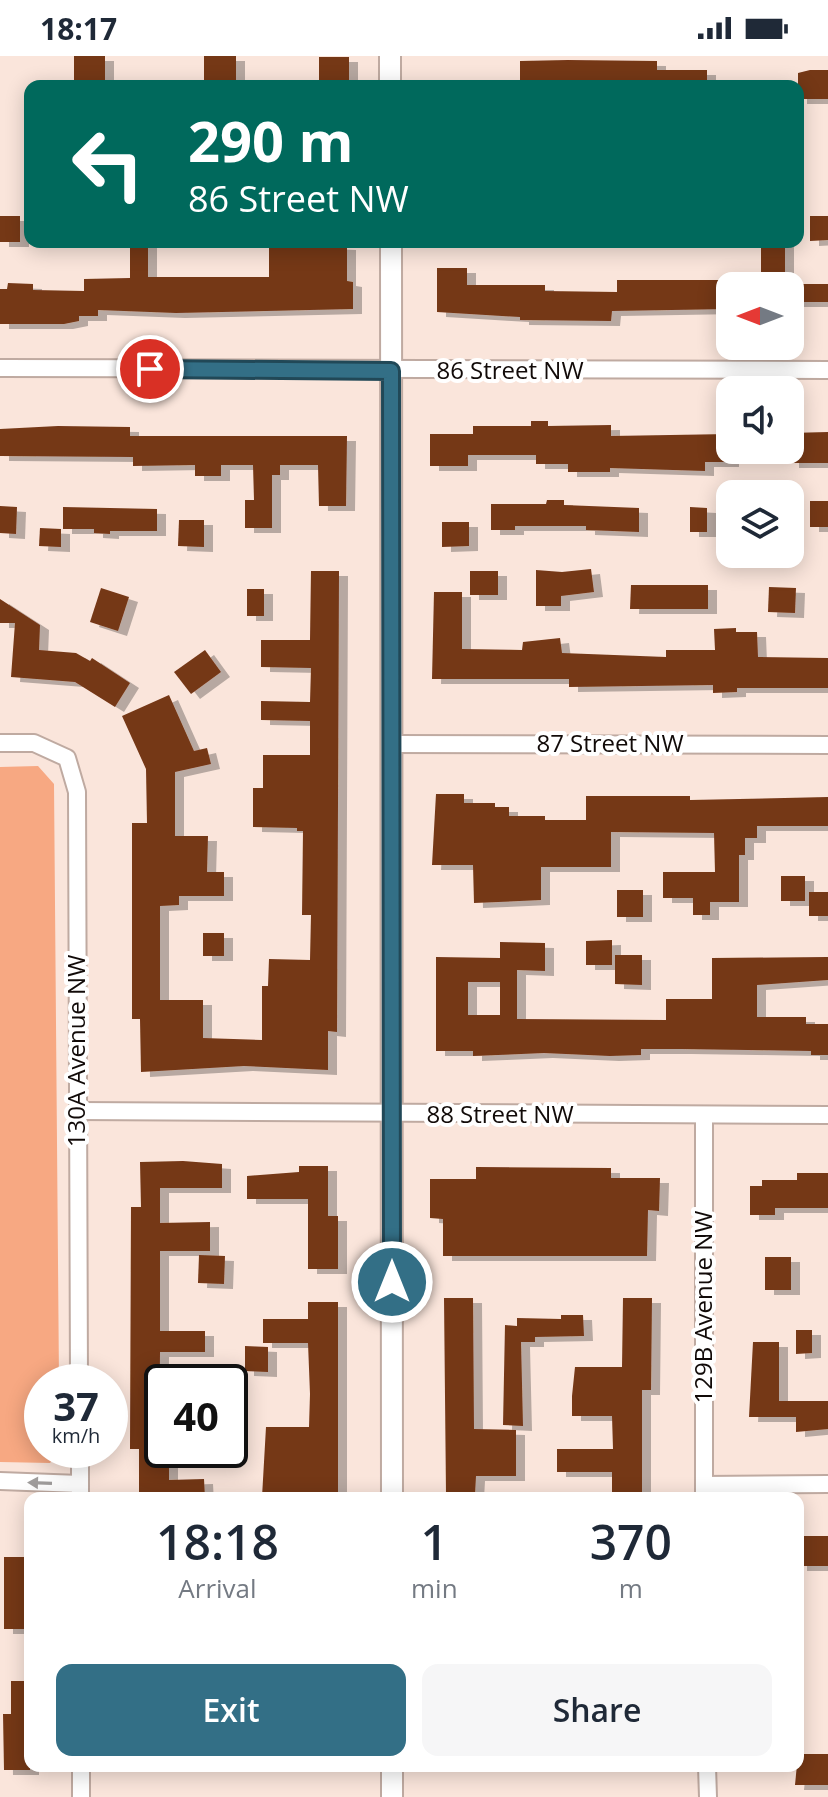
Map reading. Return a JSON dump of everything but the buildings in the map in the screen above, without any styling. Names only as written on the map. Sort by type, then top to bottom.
[{"type":"street","points":[[390,56],[390,80]]},
{"type":"street","points":[[391,248],[392,1492]]},
{"type":"street","name":"86 Street NW","points":[[0,368],[828,370]]},
{"type":"street","name":"130A Avenue NW","points":[[0,743],[34,743],[67,758],[77,792],[79,1364]]},
{"type":"street","name":"87 Street NW","points":[[392,744],[828,745]]},
{"type":"street","name":"88 Street NW","points":[[77,1111],[828,1115]]},
{"type":"street","name":"129B Avenue NW","points":[[704,1115],[704,1491]]},
{"type":"street","points":[[0,1481],[80,1491],[80,1468]]},
{"type":"street","points":[[704,1491],[828,1484]]},
{"type":"street","points":[[81,1772],[81,1797]]},
{"type":"street","points":[[392,1772],[392,1797]]},
{"type":"street","points":[[707,1772],[708,1797]]},
{"type":"shaded area","points":[[38,766],[54,784],[59,1364],[24,1364],[24,1462],[0,1462],[0,767]]},
{"type":"route","points":[[150,369],[391,371],[392,1282]]}]
